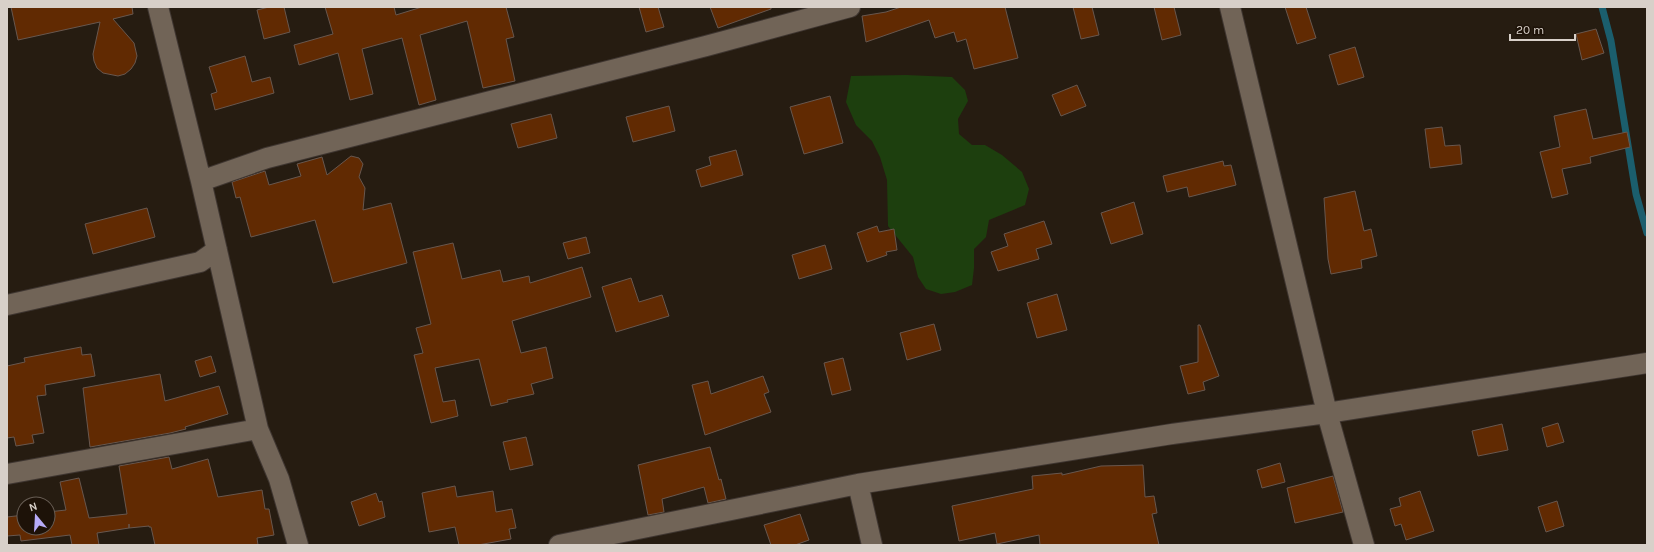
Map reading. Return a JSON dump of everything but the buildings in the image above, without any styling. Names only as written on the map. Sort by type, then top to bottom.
[{"type":"street","points":[[158,7],[201,180],[258,430],[279,479],[298,545]]},
{"type":"street","points":[[201,180],[267,158],[706,46],[850,7]]},
{"type":"street","points":[[1230,7],[1327,413],[1364,545]]},
{"type":"street","points":[[7,305],[200,262],[217,250]]},
{"type":"street","points":[[559,545],[858,484],[1172,434],[1327,413],[1647,363]]},
{"type":"street","points":[[7,474],[258,430]]},
{"type":"street","points":[[858,484],[872,545]]},
{"type":"green space","points":[[906,75],[952,77],[965,90],[968,101],[958,119],[959,134],[972,145],[985,145],[1002,155],[1022,172],[1029,189],[1025,205],[989,220],[986,237],[974,249],[972,285],[955,292],[941,294],[926,289],[918,277],[913,257],[888,226],[887,180],[880,157],[872,141],[856,125],[846,102],[851,76]]},
{"type":"waterway","points":[[1602,7],[1611,41],[1636,194],[1647,233]]}]
